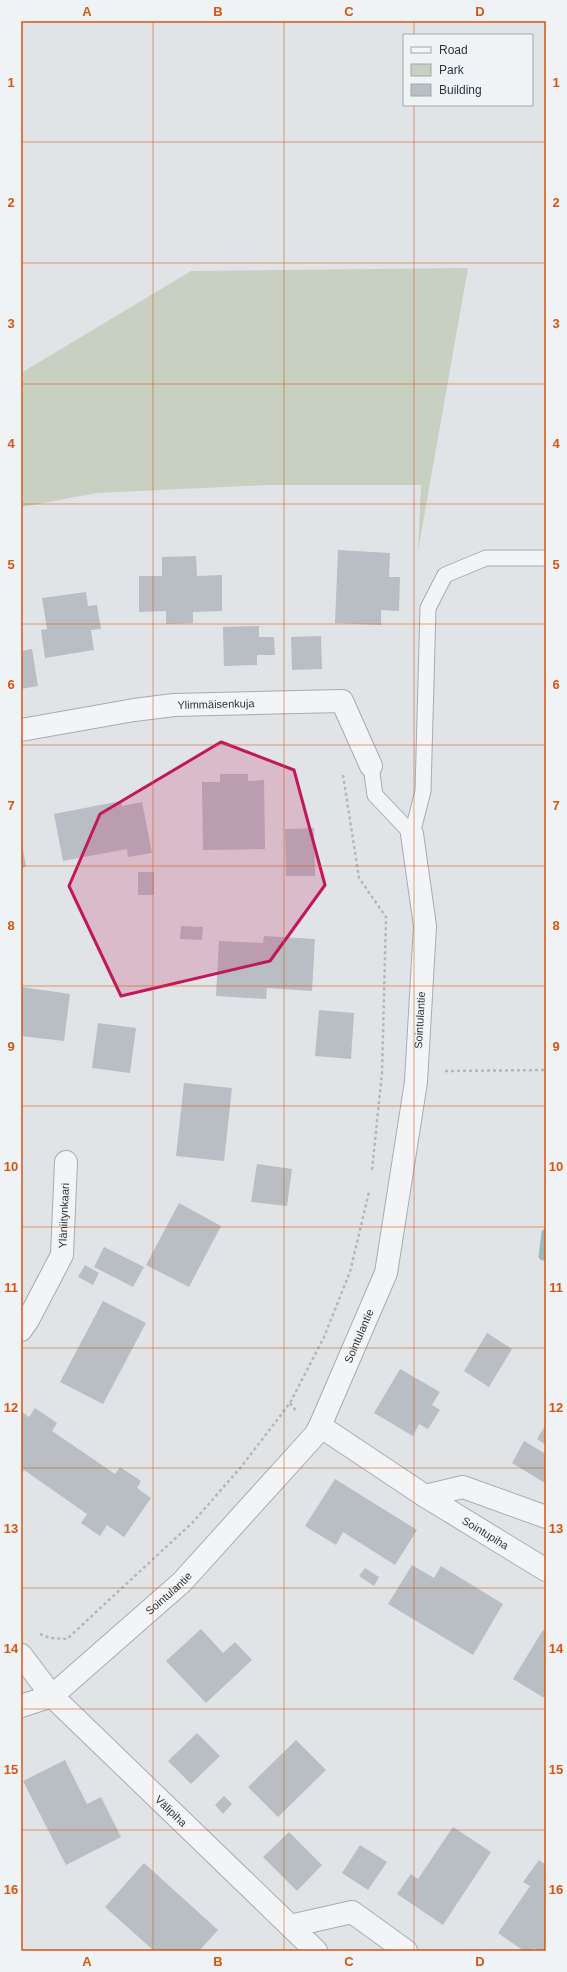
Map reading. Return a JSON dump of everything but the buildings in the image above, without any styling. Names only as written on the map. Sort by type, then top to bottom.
[{"type":"street","name":"Ylimmäisenkuja","points":[[21,730],[134,710],[174,705],[342,701],[371,766]]},
{"type":"street","name":"Sointulantie","points":[[21,1706],[52,1696],[182,1582],[315,1435],[320,1426],[386,1273],[416,1082],[425,926],[412,834]]},
{"type":"street","name":"Yläniitynkaari","points":[[21,1330],[28,1320],[62,1255],[66,1162]]},
{"type":"street","name":"Sointupiha","points":[[320,1426],[425,1496],[546,1570]]},
{"type":"street","points":[[425,1496],[463,1487],[546,1517]]},
{"type":"street","points":[[21,1655],[52,1696]]},
{"type":"street","name":"Välipiha","points":[[52,1696],[316,1951]]},
{"type":"street","points":[[290,1926],[352,1912],[406,1951]]},
{"type":"lane","points":[[412,834],[423,791],[428,608],[445,575],[486,558],[546,558]]},
{"type":"lane","points":[[371,766],[375,795],[412,834]]},
{"type":"path","points":[[342,771],[359,878],[386,917],[382,1073],[372,1176]]},
{"type":"path","points":[[382,1073],[546,1070]]},
{"type":"path","points":[[36,1633],[50,1638],[67,1639],[193,1522],[241,1467],[290,1403],[324,1337],[350,1272],[369,1191]]},
{"type":"highlighted area","points":[[221,742],[294,770],[325,885],[270,961],[121,996],[69,886],[100,814]]},
{"type":"green space","points":[[468,268],[418,551],[421,485],[268,485],[97,493],[21,507],[21,373],[191,271]]},
{"type":"waterway","points":[[543,1256],[546,1233]]}]
